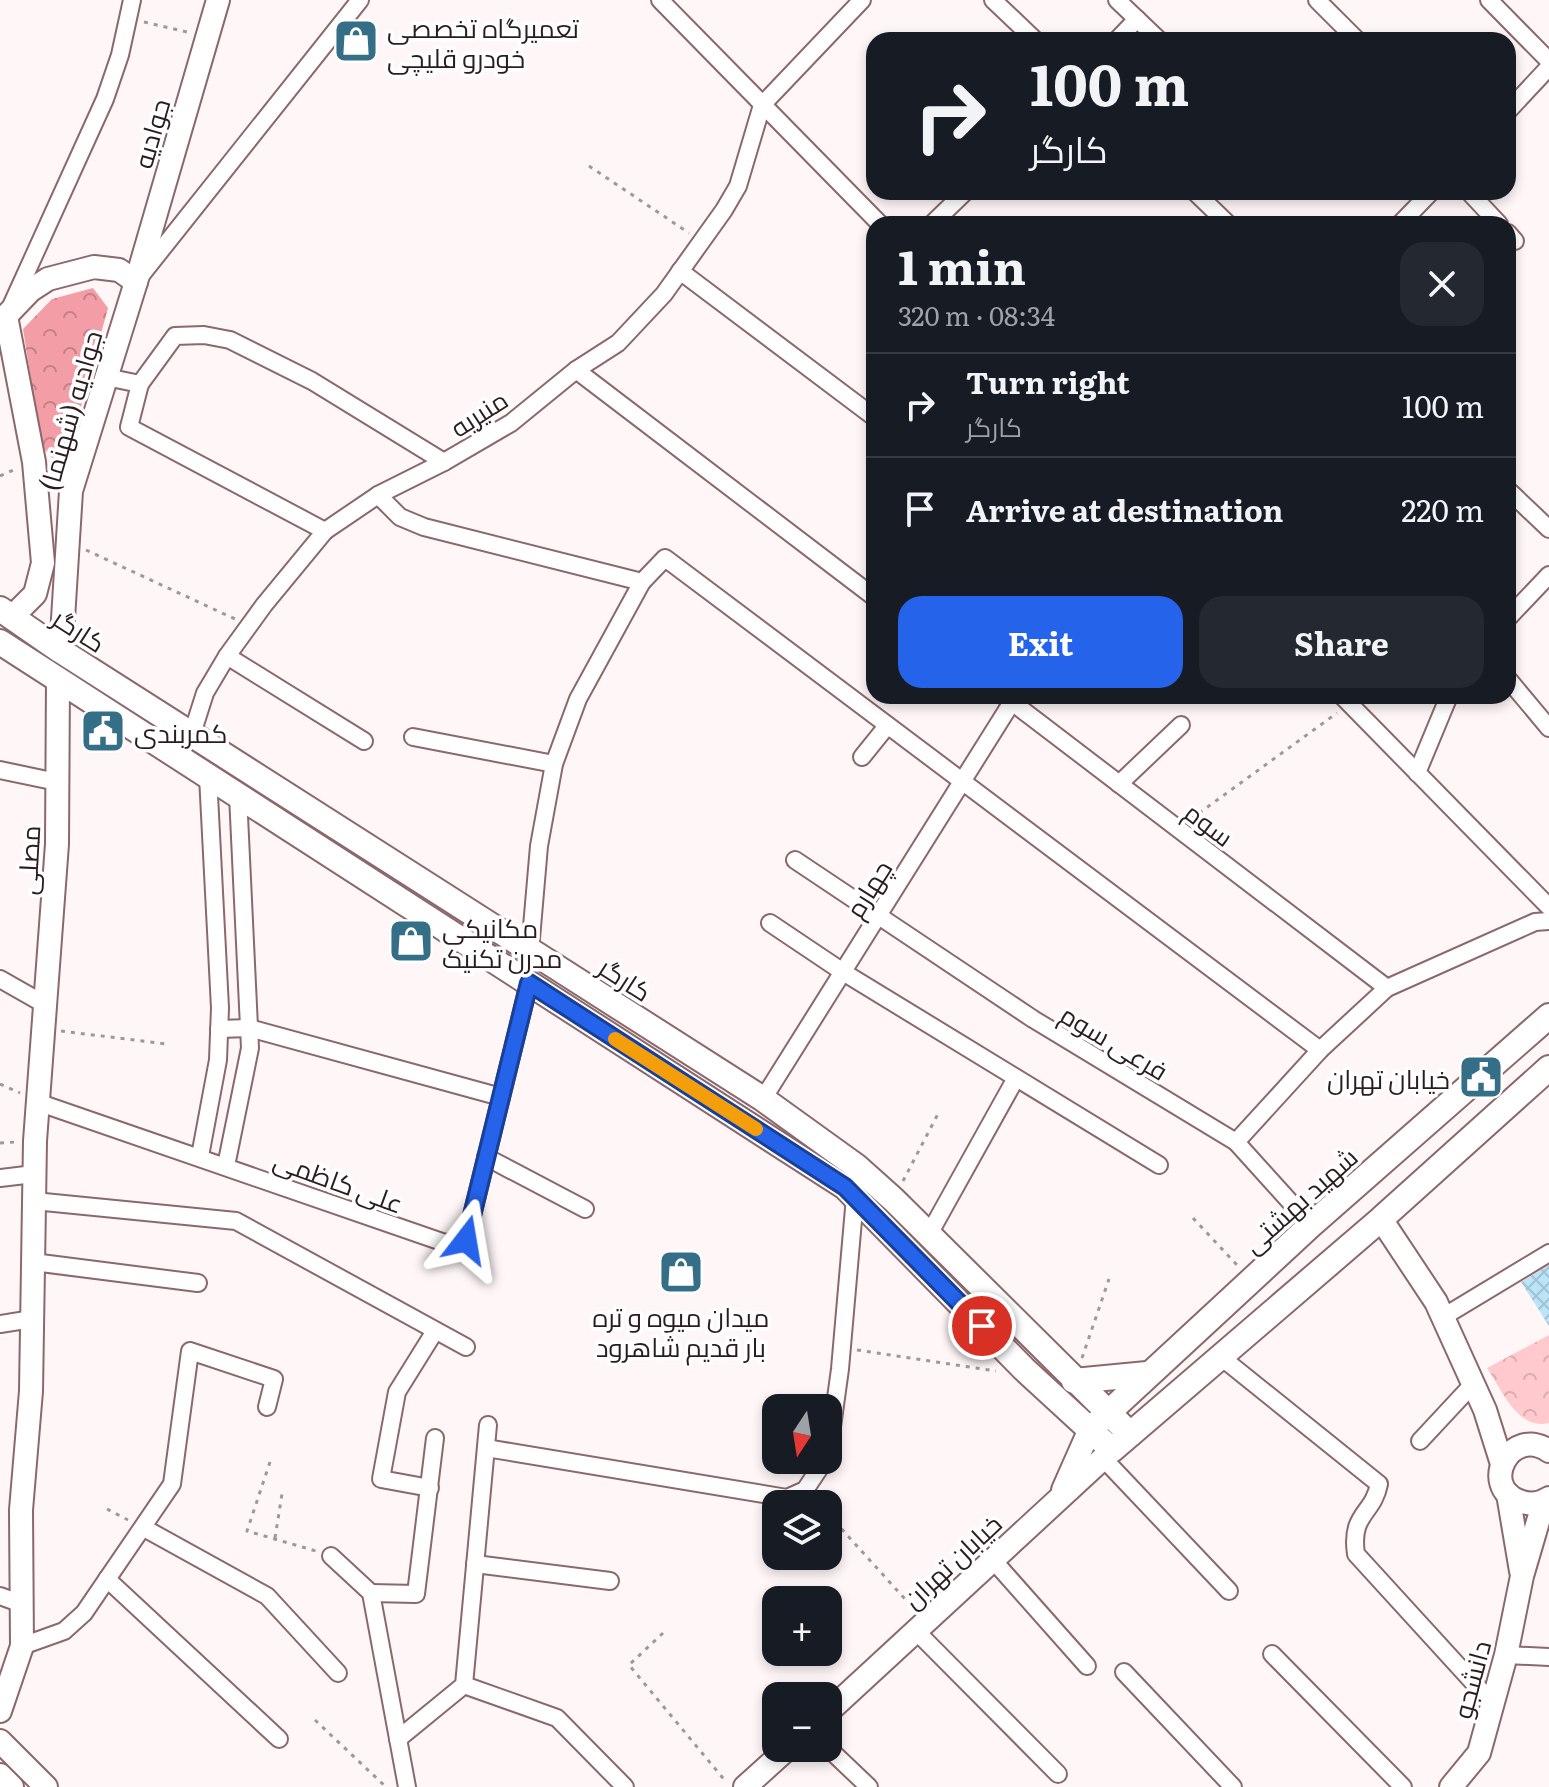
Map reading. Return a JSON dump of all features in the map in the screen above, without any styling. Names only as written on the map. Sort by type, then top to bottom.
[{"type":"main road","name":"کارگر","points":[[6,613],[763,1099],[856,1166],[894,1200],[1074,1381],[1115,1447]]},
{"type":"main road","name":"کارگر","points":[[0,642],[845,1187],[1033,1377],[1099,1421]]},
{"type":"main road","points":[[58,679],[61,651]]},
{"type":"main road","name":"شهید بهشتی","points":[[1099,1421],[1311,1225],[1549,1016]]},
{"type":"main road","points":[[1115,1447],[1381,1219],[1549,1068]]},
{"type":"main road","points":[[1074,1381],[1147,1374]]},
{"type":"street","points":[[6,613],[35,594],[43,563],[34,462],[2,314],[105,99],[120,55],[132,0]]},
{"type":"street","name":"جوادیه","points":[[136,282],[218,0]]},
{"type":"street","points":[[2,314],[48,279],[94,267],[119,270],[136,282],[360,0]]},
{"type":"street","points":[[660,0],[872,216]]},
{"type":"street","points":[[762,105],[862,0]]},
{"type":"street","points":[[993,0],[1027,32]]},
{"type":"street","points":[[1117,0],[1151,32]]},
{"type":"street","points":[[1317,0],[1349,32]]},
{"type":"street","points":[[1489,0],[1549,61]]},
{"type":"street","points":[[1125,32],[1137,19]]},
{"type":"street","points":[[1516,102],[1549,67]]},
{"type":"street","name":"منیریه","points":[[192,734],[205,693],[227,656],[248,625],[325,531],[378,495],[444,462],[511,423],[576,370],[618,343],[664,294],[738,186],[762,105]]},
{"type":"street","points":[[940,216],[957,200]]},
{"type":"street","points":[[1202,200],[1217,216]]},
{"type":"street","points":[[1408,216],[1423,200]]},
{"type":"street","points":[[1476,200],[1492,216]]},
{"type":"street","points":[[680,271],[866,411]]},
{"type":"street","name":"جوادیه (شهنما)","points":[[61,651],[71,491],[136,282]]},
{"type":"street","points":[[325,531],[129,427],[140,384],[175,336],[204,335],[230,340],[312,381],[444,462]]},
{"type":"street","points":[[576,370],[866,591]]},
{"type":"street","points":[[106,377],[140,384]]},
{"type":"street","points":[[378,495],[400,517],[424,527],[642,582]]},
{"type":"street","points":[[1516,498],[1549,529]]},
{"type":"street","points":[[530,950],[539,846],[554,764],[578,699],[642,582],[665,558],[1320,1050]]},
{"type":"street","points":[[1516,610],[1549,575]]},
{"type":"street","points":[[227,656],[364,741]]},
{"type":"street","name":"مصلی","points":[[0,1711],[22,1646],[21,1510],[31,1391],[37,1102],[57,844],[58,679]]},
{"type":"street","points":[[1516,689],[1549,728]]},
{"type":"street","name":"چهارم","points":[[763,1099],[962,782],[1005,704]]},
{"type":"street","name":"سوم","points":[[1015,704],[1387,988]]},
{"type":"street","points":[[1350,704],[1549,907]]},
{"type":"street","points":[[1417,773],[1446,704]]},
{"type":"street","points":[[1119,784],[1181,725]]},
{"type":"street","points":[[862,757],[887,726]]},
{"type":"street","points":[[413,737],[554,764]]},
{"type":"street","points":[[0,770],[57,782]]},
{"type":"street","points":[[200,1156],[218,1060],[219,1029],[208,776]]},
{"type":"street","points":[[226,1166],[250,1048],[238,795]]},
{"type":"street","name":"فرعی سوم","points":[[795,860],[1033,1019],[1236,1142],[1311,1225]]},
{"type":"street","points":[[1236,1142],[1320,1050],[1387,988],[1535,922],[1549,921]]},
{"type":"street","points":[[770,923],[843,972],[1159,1165]]},
{"type":"street","points":[[0,979],[44,1004]]},
{"type":"street","name":"علی کاظمی","points":[[37,1102],[445,1243],[466,1240],[529,983]]},
{"type":"street","points":[[219,1029],[249,1028],[501,1097]]},
{"type":"street","points":[[928,1236],[1016,1078]]},
{"type":"street","points":[[486,1157],[585,1209]]},
{"type":"street","points":[[0,1178],[34,1174]]},
{"type":"street","points":[[836,1394],[855,1197]]},
{"type":"street","points":[[34,1201],[236,1221],[466,1347]]},
{"type":"street","points":[[1381,1219],[1436,1302],[1474,1383],[1502,1464]]},
{"type":"street","points":[[1443,1317],[1549,1253]]},
{"type":"street","points":[[33,1262],[198,1283]]},
{"type":"street","points":[[0,1324],[32,1319]]},
{"type":"street","points":[[430,1488],[381,1479],[397,1392],[435,1331]]},
{"type":"street","points":[[22,1646],[64,1631],[84,1613],[172,1484],[190,1351],[274,1379],[267,1407]]},
{"type":"street","points":[[1221,1357],[1379,1484],[1376,1496],[1359,1518],[1353,1536],[1356,1554],[1493,1704]]},
{"type":"street","points":[[1420,1441],[1474,1383]]},
{"type":"street","points":[[1485,1410],[1521,1446]]},
{"type":"street","points":[[1060,1498],[1099,1421]]},
{"type":"street","points":[[398,1739],[464,1685],[488,1425]]},
{"type":"street","points":[[371,1593],[416,1594],[435,1438]]},
{"type":"street","points":[[1502,1464],[1512,1450],[1521,1446],[1535,1445],[1548,1449]]},
{"type":"street","points":[[1115,1447],[1229,1591]]},
{"type":"street","name":"خیابان تهران","points":[[842,1699],[1115,1447]]},
{"type":"street","points":[[486,1448],[787,1498],[805,1490],[816,1474]]},
{"type":"street","name":"دانشجو","points":[[1502,1464],[1500,1476],[1508,1494],[1522,1576]]},
{"type":"street","points":[[1508,1494],[1528,1504],[1547,1499]]},
{"type":"street","name":"دانشجو","points":[[1451,1787],[1479,1753],[1506,1655],[1522,1576],[1547,1499]]},
{"type":"street","points":[[144,1528],[267,1596],[338,1673]]},
{"type":"street","points":[[331,1556],[371,1593],[407,1787]]},
{"type":"street","points":[[993,1560],[1087,1666]]},
{"type":"street","points":[[475,1564],[610,1581]]},
{"type":"street","points":[[107,1579],[279,1739]]},
{"type":"street","points":[[0,1596],[22,1604]]},
{"type":"street","points":[[921,1627],[1058,1774]]},
{"type":"street","points":[[1272,1654],[1403,1787]]},
{"type":"street","points":[[1506,1655],[1549,1657]]},
{"type":"street","points":[[1124,1672],[1233,1787]]},
{"type":"street","points":[[464,1685],[557,1718],[625,1787]]},
{"type":"street","points":[[0,1741],[46,1787]]},
{"type":"street","points":[[842,1761],[869,1787]]},
{"type":"street","points":[[745,1787],[773,1762]]},
{"type":"street","points":[[0,1775],[12,1787]]},
{"type":"path","points":[[128,18],[207,37]]},
{"type":"path","points":[[589,166],[702,241]]},
{"type":"path","points":[[68,542],[248,625]]},
{"type":"path","points":[[1178,829],[1341,704]]},
{"type":"path","points":[[42,1028],[167,1044]]},
{"type":"path","points":[[894,1200],[940,1110]]},
{"type":"path","points":[[1193,1218],[1251,1279]]},
{"type":"path","points":[[1074,1381],[1109,1279]]},
{"type":"path","points":[[842,1348],[1033,1377]]},
{"type":"path","points":[[270,1462],[247,1531],[331,1556]]},
{"type":"path","points":[[274,1539],[282,1494]]},
{"type":"path","points":[[107,1509],[144,1528]]},
{"type":"path","points":[[842,1531],[921,1627]]},
{"type":"path","points":[[663,1633],[629,1665],[730,1787]]},
{"type":"path","points":[[315,1720],[386,1787]]},
{"type":"green space","points":[[93,288],[108,308],[75,429],[53,459],[39,443],[23,329],[52,299]]},
{"type":"green space","points":[[1549,1335],[1549,1423],[1538,1424],[1528,1421],[1512,1407],[1487,1368]]},
{"type":"building","points":[[1549,1265],[1549,1326],[1521,1282]]},
{"type":"slow traffic","points":[[615,1039],[756,1129]]},
{"type":"place","name":"تعمیرگاه تخصصی خودرو قلیچی","points":[[356,41]]},
{"type":"place","name":"کمربندی","points":[[103,731]]},
{"type":"place","name":"مکانیکی مدرن تکنیک","points":[[411,941]]},
{"type":"place","name":"خیابان تهران","points":[[1481,1077]]},
{"type":"place","name":"میدان میوه و تره بار قدیم شاهرود","points":[[681,1272]]},
{"type":"route","points":[[466,1240],[529,983],[845,1187],[982,1326]]}]
